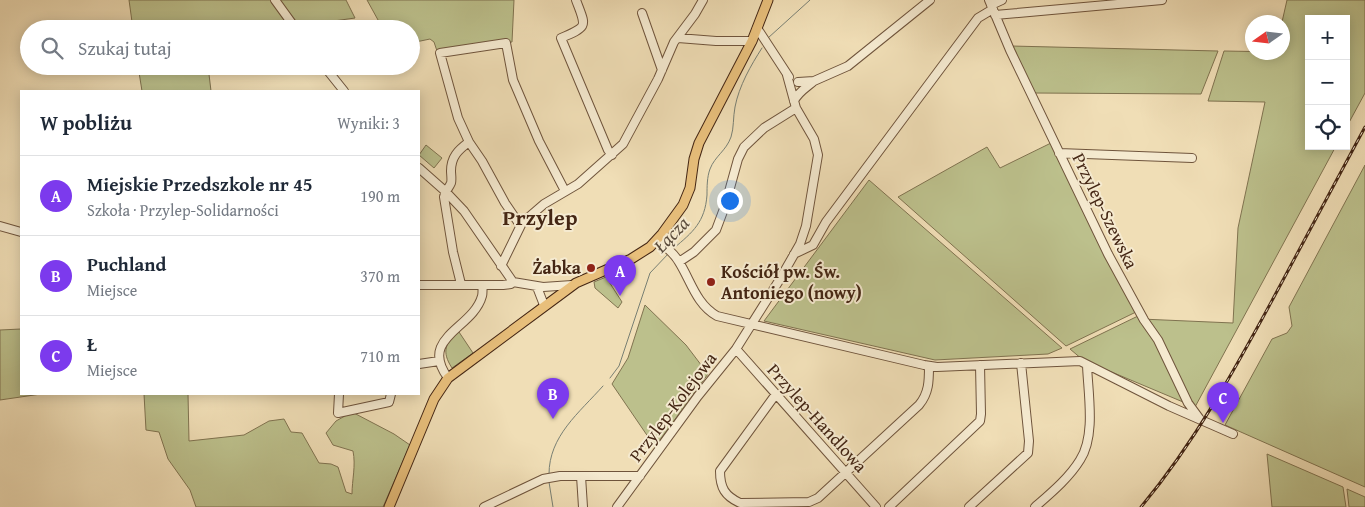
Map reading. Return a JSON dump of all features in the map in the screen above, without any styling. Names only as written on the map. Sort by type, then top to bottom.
[{"type":"main road","points":[[389,507],[434,399],[448,378],[572,285],[588,276],[638,256],[657,240],[683,205],[690,188],[694,159],[699,143],[752,41],[768,0]]},
{"type":"street","points":[[275,0],[289,20]]},
{"type":"street","points":[[576,0],[584,25],[581,30],[561,38],[608,150],[612,155]]},
{"type":"street","points":[[502,285],[503,269],[520,225],[544,204],[578,184],[612,155],[626,140],[678,38],[703,0]]},
{"type":"street","points":[[676,259],[694,252],[716,230],[738,159],[744,147],[796,92],[814,81],[848,66],[922,3],[930,0]]},
{"type":"street","points":[[794,254],[813,245],[826,222],[978,18],[1002,0]]},
{"type":"street","points":[[992,8],[1162,0]]},
{"type":"street","name":"Przylep-Szewska","points":[[992,8],[1017,65],[1108,254],[1144,320],[1158,340],[1188,403],[1201,420]]},
{"type":"street","points":[[642,13],[662,70]]},
{"type":"street","points":[[753,324],[794,254],[806,226],[817,167],[818,148],[796,92],[757,28]]},
{"type":"street","points":[[678,38],[752,41]]},
{"type":"street","points":[[520,225],[469,142],[458,118],[440,53],[506,43],[513,80],[540,141],[565,190]]},
{"type":"street","points":[[331,75],[343,90]]},
{"type":"street","points":[[461,284],[453,252],[444,197],[445,191],[451,183],[451,167],[454,157],[459,149],[469,142]]},
{"type":"street","points":[[1059,153],[1192,158]]},
{"type":"street","points":[[420,169],[464,211],[513,282]]},
{"type":"street","points":[[447,218],[452,213],[464,211]]},
{"type":"street","points":[[0,226],[20,232]]},
{"type":"street","points":[[657,240],[676,259],[695,294],[708,311],[717,316],[929,366],[1080,361],[1233,434]]},
{"type":"street","points":[[420,285],[502,285],[513,282],[537,287],[572,285]]},
{"type":"street","points":[[448,378],[439,361],[441,346],[479,302],[482,294],[482,285]]},
{"type":"street","points":[[537,287],[544,305]]},
{"type":"street","name":"Przylep-Kolejowa","points":[[617,507],[753,324]]},
{"type":"street","name":"Przylep-Handlowa","points":[[736,349],[876,507]]},
{"type":"street","points":[[420,364],[439,361]]},
{"type":"street","points":[[970,507],[1028,453],[1029,441],[1021,363]]},
{"type":"street","points":[[889,507],[975,427],[980,420],[980,365]]},
{"type":"street","points":[[1035,507],[1074,470],[1084,452],[1089,432],[1090,417],[1087,365]]},
{"type":"street","points":[[776,394],[720,471],[720,482],[724,492],[731,499],[740,503],[809,502],[818,498],[919,406],[929,388],[929,366]]},
{"type":"street","points":[[339,395],[338,413],[389,402],[391,395]]},
{"type":"street","points":[[484,507],[543,479],[560,476],[640,476]]},
{"type":"street","points":[[581,476],[583,507]]},
{"type":"green space","points":[[129,0],[346,0],[355,18],[341,20],[132,20]]},
{"type":"green space","points":[[367,0],[514,0],[512,42],[437,51],[434,42],[430,39],[420,41],[420,20],[378,20]]},
{"type":"green space","points":[[1287,0],[1365,0],[1365,93],[1350,121],[1350,15],[1305,15],[1305,150],[1334,150],[1195,407],[1083,360],[1070,349],[1138,316],[1141,319],[1233,323],[1238,228],[1265,102],[1208,101],[1224,51],[1245,51],[1245,60],[1290,60],[1290,15],[1284,15]]},
{"type":"green space","points":[[1011,46],[1218,51],[1201,94],[1033,93]]},
{"type":"green space","points":[[139,75],[209,75],[211,90],[142,90]]},
{"type":"green space","points":[[1051,143],[1136,312],[1066,346],[898,197],[987,147],[1000,168]]},
{"type":"green space","points":[[426,145],[442,158],[434,168],[420,156]]},
{"type":"green space","points":[[1365,165],[1365,487],[1225,425],[1272,339],[1287,333],[1292,326],[1289,307]]},
{"type":"green space","points":[[869,180],[1062,348],[1048,354],[935,360],[764,321]]},
{"type":"green space","points":[[606,277],[622,302],[618,308],[595,288],[594,282]]},
{"type":"green space","points":[[645,305],[686,345],[708,374],[657,444],[653,444],[612,384],[628,358]]},
{"type":"green space","points":[[20,329],[20,395],[34,395],[0,400],[0,330]]},
{"type":"green space","points":[[457,329],[473,353],[452,368],[447,357],[446,348]]},
{"type":"green space","points":[[144,395],[188,395],[189,441],[244,435],[269,421],[284,419],[291,432],[302,433],[319,463],[338,467],[346,492],[352,494],[353,451],[333,445],[326,433],[336,421],[352,412],[394,434],[410,445],[383,507],[196,507],[190,490],[168,459],[159,432],[146,430]]},
{"type":"green space","points":[[1267,454],[1343,487],[1346,507],[1272,507]]},
{"type":"green space","points":[[1347,489],[1365,497],[1365,507],[1349,507]]},
{"type":"waterway","name":"Łącza","points":[[768,38],[810,0]]},
{"type":"waterway","name":"Łącza","points":[[674,248],[687,237],[701,219],[706,204],[710,169],[731,137],[739,91],[762,48]]},
{"type":"waterway","name":"Łącza","points":[[610,378],[619,366],[650,273],[669,253]]},
{"type":"waterway","name":"Łącza","points":[[549,474],[550,460],[560,437],[575,416],[603,386]]},
{"type":"waterway","name":"Łącza","points":[[549,482],[553,507]]},
{"type":"railway","points":[[1141,507],[1197,431],[1229,377],[1365,127]]},
{"type":"place","name":"Żabka","points":[[591,268]]},
{"type":"place","name":"Kościół pw. Św. Antoniego (nowy)","points":[[711,282]]},
{"type":"place","name":"Miejskie Przedszkole nr 45","points":[[620,296]]},
{"type":"place","name":"Puchland","points":[[553,419]]},
{"type":"place","name":"Ł","points":[[1223,423]]},
{"type":"district","name":"Przylep","points":[[540,217]]}]
